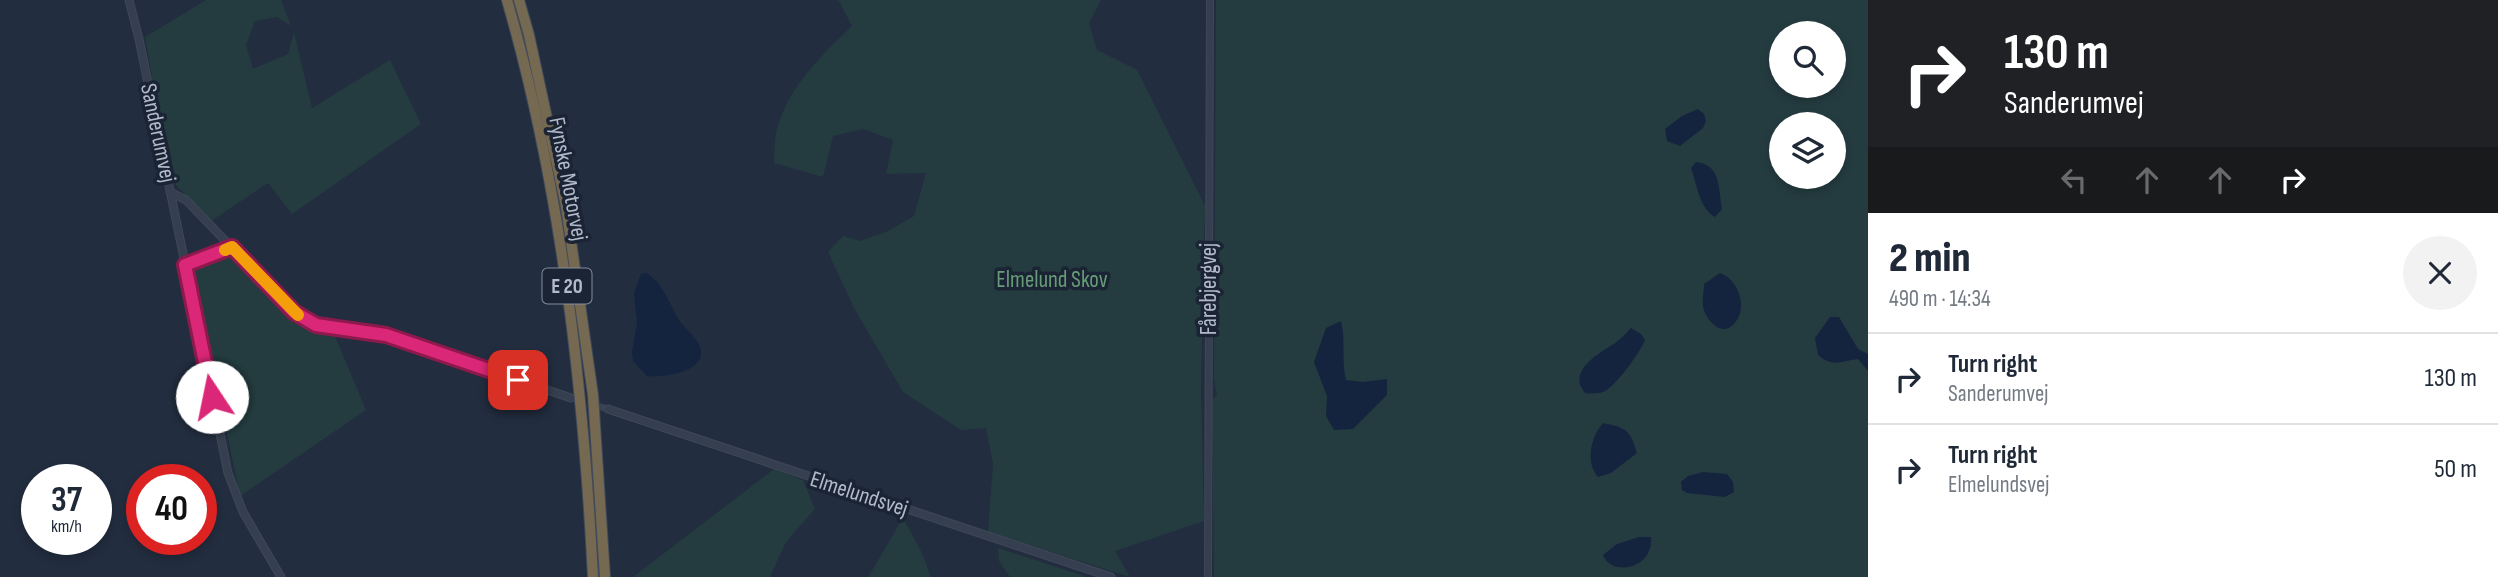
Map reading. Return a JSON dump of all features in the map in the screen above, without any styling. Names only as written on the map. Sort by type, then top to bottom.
[{"type":"highway","name":"Fynske Motorvej","points":[[507,0],[544,156],[568,291],[587,463],[593,577]]},
{"type":"highway","name":"Fynske Motorvej","points":[[519,0],[529,35],[568,220],[593,396],[604,577]]},
{"type":"street","name":"Sanderumvej","points":[[129,0],[222,450],[243,512],[281,577]]},
{"type":"street","name":"Fårebjergvej","points":[[1208,577],[1210,0]]},
{"type":"street","points":[[170,192],[186,200],[294,312],[316,325],[386,335],[571,398]]},
{"type":"street","points":[[185,265],[232,247]]},
{"type":"street","name":"Elmelundsvej","points":[[608,409],[1111,577]]},
{"type":"green space","points":[[206,0],[281,0],[291,26],[277,17],[255,21],[246,45],[253,69],[288,54],[294,32],[312,108],[390,60],[421,124],[292,214],[268,183],[211,221],[176,185],[156,100],[145,37]]},
{"type":"green space","name":"Elmelund Skov","points":[[838,0],[1101,0],[1089,23],[1097,50],[1137,70],[1205,206],[1201,391],[1204,521],[1115,551],[1130,577],[988,532],[993,464],[986,428],[961,430],[903,392],[853,306],[828,252],[843,236],[860,241],[886,232],[914,216],[926,173],[886,174],[893,140],[863,129],[833,136],[823,177],[774,163],[777,130],[791,96],[818,60],[852,26]]},
{"type":"green space","points":[[1216,0],[1868,0],[1868,577],[1214,577],[1212,399],[1217,396],[1214,379]]},
{"type":"green space","points":[[233,257],[296,320],[334,334],[366,410],[240,496],[192,265]]},
{"type":"green space","points":[[774,469],[803,480],[815,509],[786,542],[770,577],[633,577]]},
{"type":"green space","points":[[903,518],[921,551],[931,577],[868,577]]},
{"type":"green space","points":[[998,548],[1087,577],[1010,577],[999,561]]},
{"type":"water","points":[[1698,109],[1704,114],[1706,121],[1703,128],[1680,146],[1667,141],[1665,129],[1682,116]]},
{"type":"water","points":[[1696,162],[1704,164],[1715,173],[1722,209],[1715,217],[1705,208],[1699,195],[1691,168]]},
{"type":"water","points":[[647,273],[661,288],[680,321],[700,347],[701,356],[698,362],[683,372],[647,376],[633,361],[637,323],[634,293],[641,274]]},
{"type":"water","points":[[1720,273],[1732,281],[1741,302],[1741,310],[1734,324],[1724,329],[1710,321],[1703,303],[1704,284]]},
{"type":"water","points":[[1830,317],[1839,317],[1858,349],[1868,354],[1868,371],[1858,359],[1833,363],[1818,355],[1815,338]]},
{"type":"water","points":[[1341,321],[1346,380],[1363,382],[1387,379],[1387,395],[1353,429],[1334,430],[1326,416],[1327,396],[1314,362],[1326,328]]},
{"type":"water","points":[[1631,328],[1645,340],[1634,360],[1607,390],[1585,393],[1580,385],[1582,370]]},
{"type":"water","points":[[1603,423],[1626,431],[1637,453],[1611,473],[1598,477],[1592,464],[1591,450],[1595,435]]},
{"type":"water","points":[[1703,472],[1727,474],[1733,482],[1734,492],[1725,497],[1687,493],[1682,490],[1681,482],[1688,476]]},
{"type":"water","points":[[1639,537],[1651,537],[1650,548],[1639,563],[1622,567],[1607,562],[1603,555],[1617,544]]},
{"type":"tunnel","points":[[578,400],[608,409]]},
{"type":"slow traffic","points":[[225,250],[232,247],[298,315]]},
{"type":"route","points":[[212,397],[185,265],[232,247],[294,312],[305,320],[327,328],[386,335],[518,380]]}]
